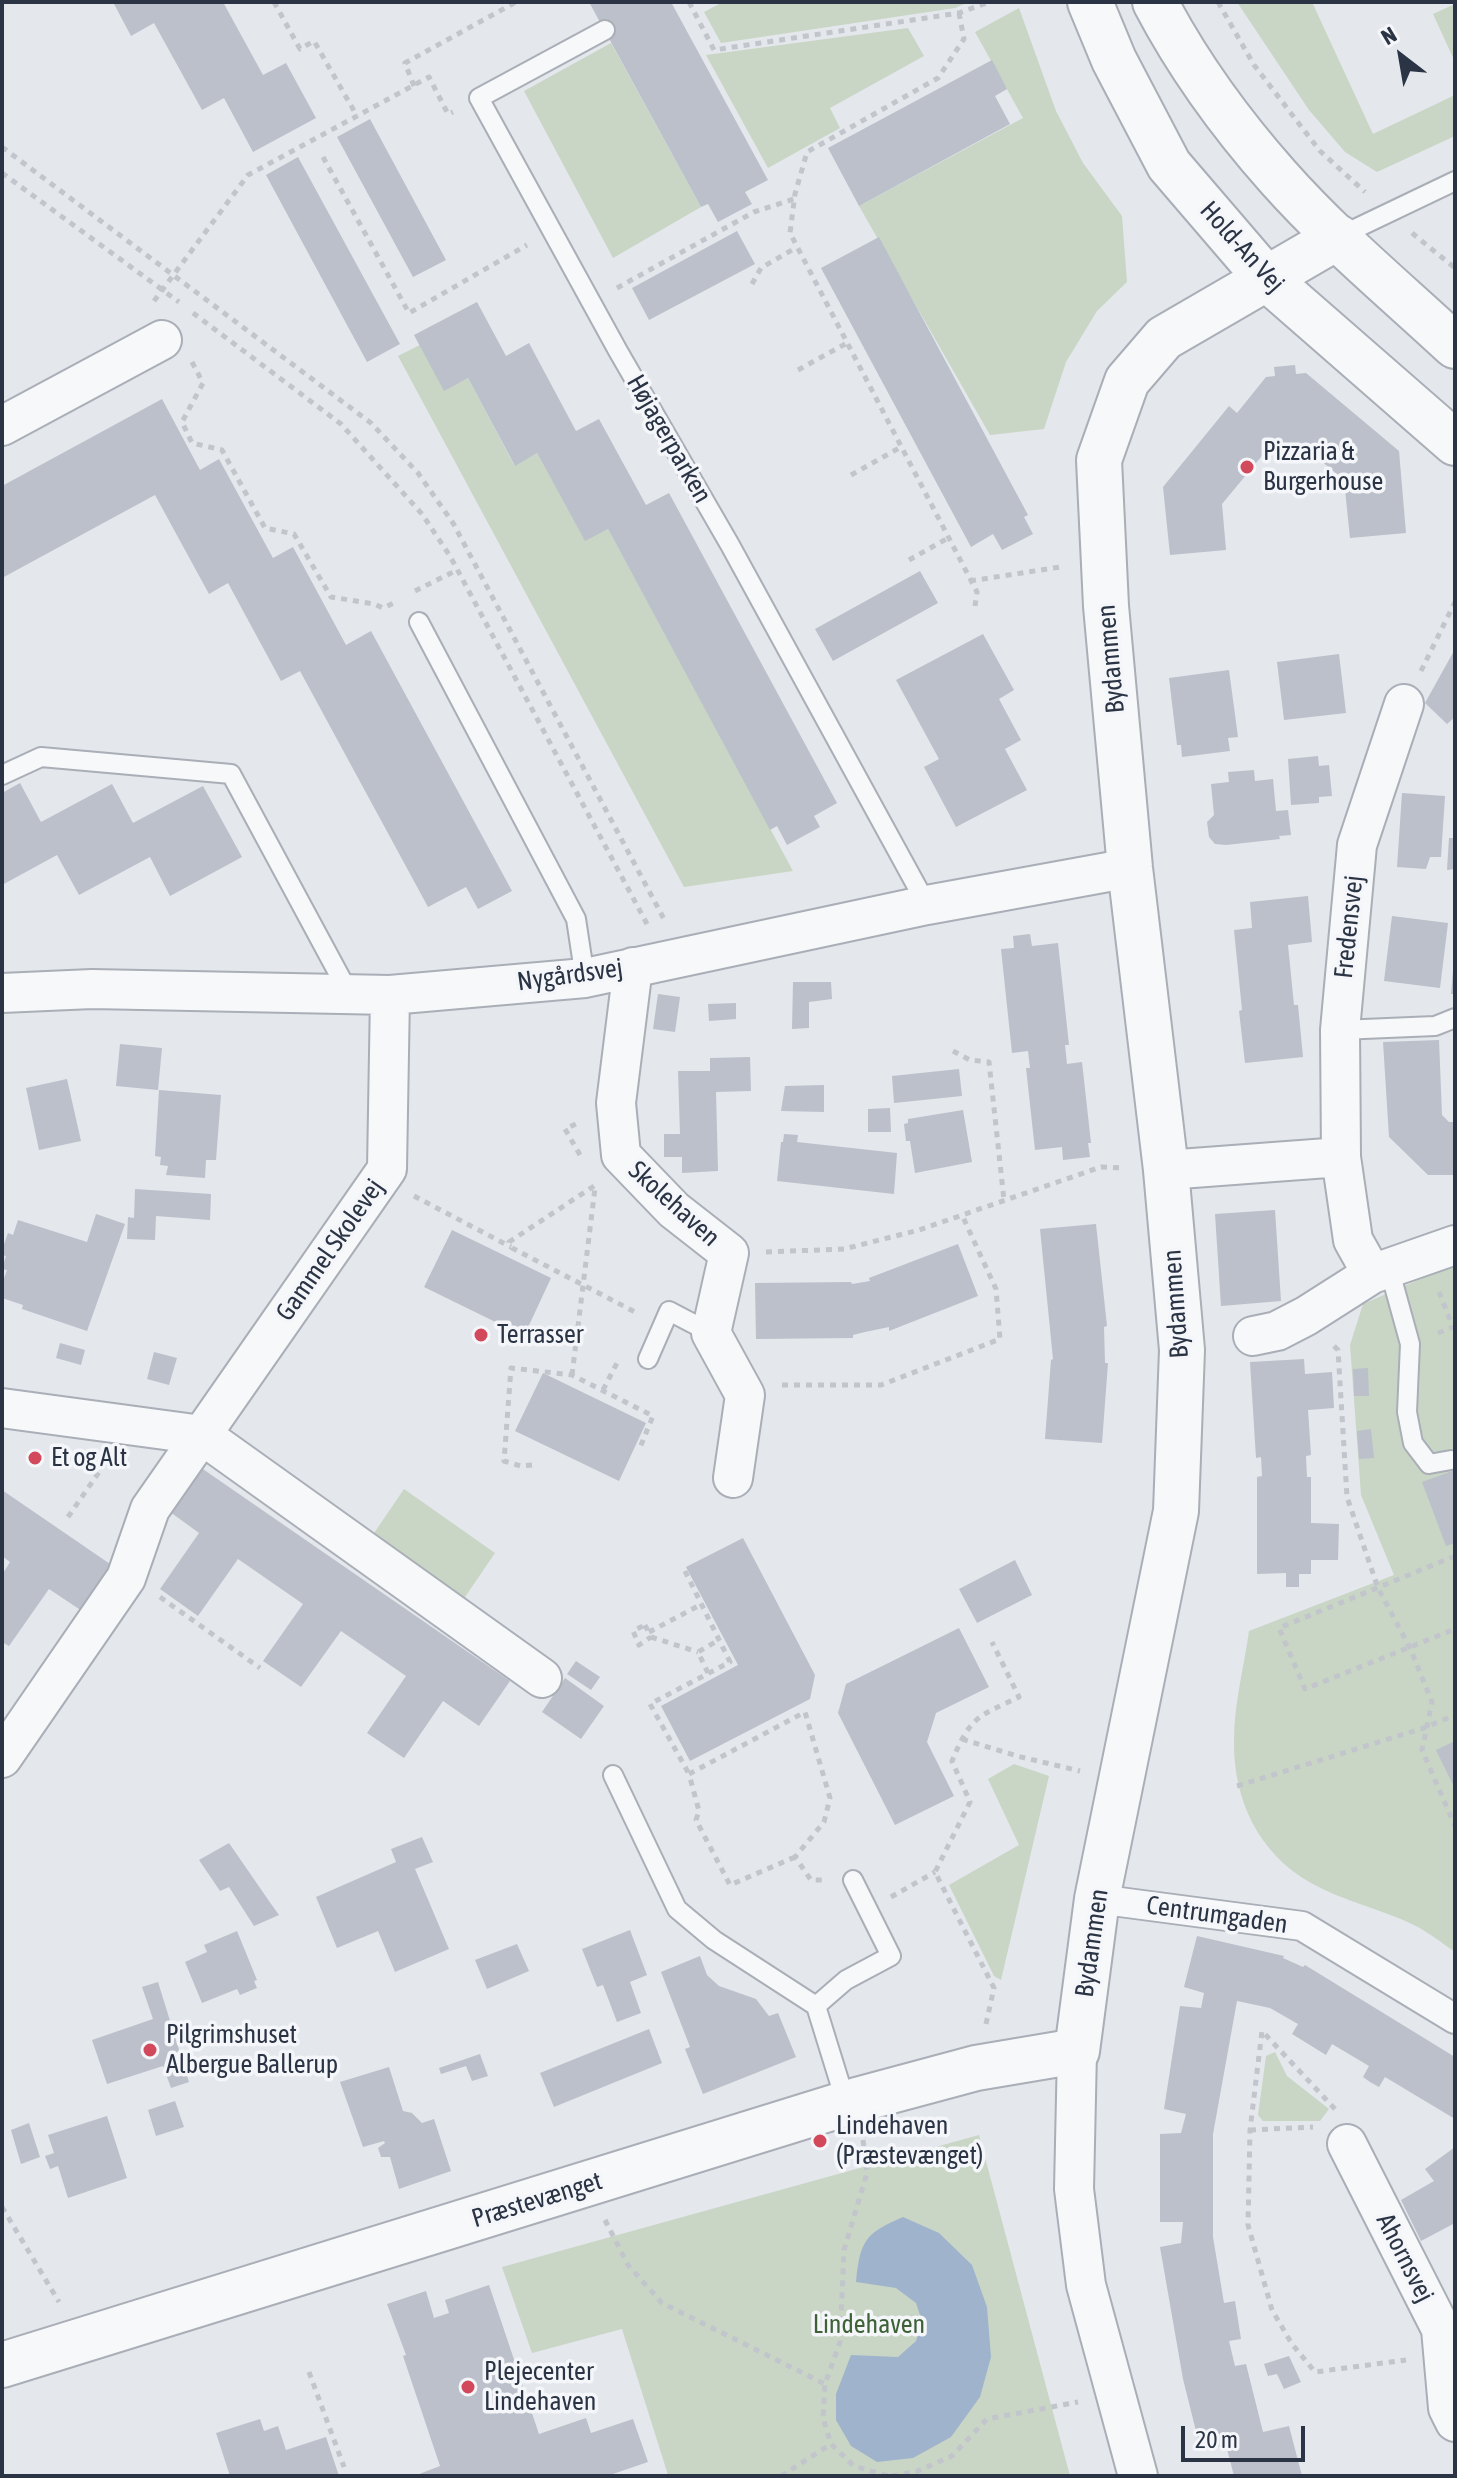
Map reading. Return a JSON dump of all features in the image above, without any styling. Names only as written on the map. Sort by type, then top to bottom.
[{"type":"street","name":"Hold-An Vej","points":[[1090,2],[1114,60],[1169,165],[1266,278],[1455,443]]},
{"type":"street","points":[[1155,2],[1177,44],[1279,178],[1455,346]]},
{"type":"street","name":"Bydammen","points":[[1138,2476],[1086,2285],[1074,2189],[1077,2051],[1097,1899],[1176,1511],[1182,1350],[1166,1170],[1130,868],[1104,560],[1099,460],[1127,381],[1164,338],[1338,237]]},
{"type":"street","points":[[2,426],[175,348]]},
{"type":"street","name":"Fredensvej","points":[[1381,1271],[1353,1240],[1341,1157],[1340,1030],[1357,845],[1404,704]]},
{"type":"street","name":"Nygårdsvej","points":[[2,993],[92,989],[390,995],[585,978],[927,905],[1130,868]]},
{"type":"street","name":"Skolehaven","points":[[660,962],[616,1103],[621,1155],[674,1210],[729,1253],[711,1333]]},
{"type":"street","name":"Gammel Skolevej","points":[[2,1758],[128,1574],[150,1509],[387,1169],[390,995]]},
{"type":"street","points":[[1166,1170],[1341,1157]]},
{"type":"street","points":[[1253,1336],[1277,1331],[1381,1271],[1455,1245]]},
{"type":"street","points":[[711,1333],[745,1395],[733,1478]]},
{"type":"street","points":[[2,1408],[202,1435],[542,1678]]},
{"type":"street","name":"Centrumgaden","points":[[1097,1899],[1302,1926],[1455,2019]]},
{"type":"street","name":"Præstevænget","points":[[2,2365],[851,2101],[976,2068],[1077,2051]]},
{"type":"street","name":"Ahornsvej","points":[[1350,2135],[1441,2329],[1448,2408],[1455,2422]]},
{"type":"lane","points":[[479,98],[605,30]]},
{"type":"lane","name":"Højagerparken","points":[[479,98],[591,302],[708,505],[927,905]]},
{"type":"lane","points":[[1338,237],[1455,181]]},
{"type":"lane","points":[[419,622],[576,919],[585,978]]},
{"type":"lane","points":[[2,775],[41,757],[231,774],[350,995]]},
{"type":"lane","points":[[1340,1030],[1435,1026],[1455,1018]]},
{"type":"lane","points":[[1381,1271],[1410,1344],[1407,1412],[1413,1443],[1429,1464],[1451,1460]]},
{"type":"lane","points":[[648,1359],[669,1311],[711,1333]]},
{"type":"lane","points":[[613,1775],[677,1909],[714,1940],[816,2006],[851,2101]]},
{"type":"lane","points":[[816,2006],[846,1980],[891,1956],[853,1880]]},
{"type":"path","points":[[274,2],[300,49],[314,41],[357,116]]},
{"type":"path","points":[[414,86],[405,63],[516,2]]},
{"type":"path","points":[[689,2],[714,50],[959,13],[989,2]]},
{"type":"path","points":[[1218,2],[1254,65],[1320,151],[1455,268]]},
{"type":"path","points":[[959,13],[964,39],[938,78],[807,152],[794,199],[790,233],[977,592],[975,606]]},
{"type":"path","points":[[173,276],[248,175],[429,77],[448,114],[479,98]]},
{"type":"path","points":[[2,147],[371,423],[418,473],[453,523],[660,962]]},
{"type":"path","points":[[323,157],[409,313],[552,231]]},
{"type":"path","points":[[2,173],[341,424],[422,514],[457,570],[650,931],[660,962]]},
{"type":"path","points":[[591,302],[754,212],[794,199]]},
{"type":"path","points":[[752,284],[761,268],[797,247]]},
{"type":"path","points":[[798,370],[847,343]]},
{"type":"path","points":[[175,348],[203,383],[182,422],[192,443],[222,450],[265,528],[294,534],[331,597],[383,608],[387,606]]},
{"type":"path","points":[[851,475],[901,447]]},
{"type":"path","points":[[909,560],[948,538]]},
{"type":"path","points":[[970,581],[1104,560]]},
{"type":"path","points":[[406,596],[457,570]]},
{"type":"path","points":[[1404,704],[1455,602]]},
{"type":"path","points":[[953,1051],[970,1060],[989,1062],[1004,1200]]},
{"type":"path","points":[[565,1129],[579,1155],[588,1161]]},
{"type":"path","points":[[729,1253],[844,1249],[919,1230],[1101,1167],[1166,1170]]},
{"type":"path","points":[[572,1375],[596,1176]]},
{"type":"path","points":[[381,1178],[662,1326]]},
{"type":"path","points":[[512,1248],[509,1242],[595,1185]]},
{"type":"path","points":[[740,1386],[881,1385],[1000,1339],[996,1289],[962,1215]]},
{"type":"path","points":[[1410,1344],[1453,1327],[1438,1293],[1447,1290]]},
{"type":"path","points":[[1306,1316],[1338,1350],[1347,1497],[1378,1588],[1410,1648],[1432,1702],[1424,1728],[1422,1750],[1455,1826]]},
{"type":"path","points":[[532,1465],[521,1466],[504,1461],[511,1368],[572,1375],[653,1416],[639,1450]]},
{"type":"path","points":[[68,1517],[131,1425]]},
{"type":"path","points":[[1455,1556],[1279,1628],[1305,1689],[1455,1629]]},
{"type":"path","points":[[685,1571],[730,1662],[650,1704],[689,1774],[699,1811],[696,1820],[730,1885],[795,1857],[824,1822],[830,1798],[805,1712],[689,1774]]},
{"type":"path","points":[[128,1574],[260,1668]]},
{"type":"path","points":[[702,1604],[650,1635],[698,1652],[708,1673]]},
{"type":"path","points":[[698,1652],[719,1640]]},
{"type":"path","points":[[870,1909],[935,1872],[970,1802],[952,1761],[962,1739],[975,1718],[1019,1697],[992,1642]]},
{"type":"path","points":[[1237,1786],[1424,1728],[1455,1715]]},
{"type":"path","points":[[962,1739],[1017,1756],[1122,1780]]},
{"type":"path","points":[[795,1857],[811,1880],[853,1880]]},
{"type":"path","points":[[935,1872],[994,1988],[976,2068]]},
{"type":"path","points":[[1350,2135],[1262,2031],[1250,2130],[1248,2225],[1272,2310],[1292,2344],[1315,2372],[1443,2355]]},
{"type":"path","points":[[851,2101],[867,2173],[844,2250],[840,2342],[825,2384],[823,2418],[831,2444],[854,2466],[890,2476],[918,2471],[952,2456],[987,2419],[1116,2394]]},
{"type":"path","points":[[1250,2130],[1350,2135]]},
{"type":"path","points":[[587,2184],[628,2265],[662,2303],[825,2384]]},
{"type":"path","points":[[2,2207],[81,2340]]},
{"type":"path","points":[[309,2372],[344,2467]]},
{"type":"path","points":[[781,2476],[831,2444]]},
{"type":"green space","points":[[723,2],[969,2],[955,8],[721,43],[704,12]]},
{"type":"green space","points":[[1237,2],[1312,2],[1373,134],[1455,95],[1455,136],[1377,172],[1345,152],[1309,110]]},
{"type":"green space","points":[[1455,4],[1455,62],[1433,14]]},
{"type":"green space","points":[[1019,8],[1056,111],[1083,163],[1122,216],[1127,282],[1097,311],[1066,362],[1044,429],[990,435],[859,206],[1023,118],[975,32]]},
{"type":"green space","points":[[908,28],[924,56],[830,108],[840,128],[768,168],[706,55]]},
{"type":"green space","points":[[611,43],[701,207],[613,258],[524,91]]},
{"type":"green space","points":[[420,345],[444,390],[468,378],[514,465],[537,453],[585,540],[608,529],[793,871],[684,887],[398,356]]},
{"type":"green space","points":[[1455,1264],[1455,1952],[1414,1925],[1311,1883],[1277,1857],[1264,1841],[1244,1804],[1235,1762],[1234,1726],[1249,1631],[1394,1575],[1361,1495],[1350,1345],[1363,1304]]},
{"type":"green space","points":[[404,1489],[495,1553],[463,1600],[372,1536]]},
{"type":"green space","points":[[1014,1764],[1049,1776],[1001,1980],[994,1976],[949,1885],[1019,1845],[988,1779]]},
{"type":"green space","points":[[1275,2052],[1287,2076],[1329,2109],[1320,2121],[1263,2121],[1258,2115],[1266,2056]]},
{"type":"green space","name":"Lindehaven","points":[[979,2135],[1070,2476],[666,2476],[622,2329],[532,2353],[502,2267]]},
{"type":"water","points":[[903,2217],[939,2233],[972,2265],[987,2307],[991,2357],[980,2397],[951,2437],[913,2458],[877,2462],[851,2446],[836,2420],[836,2394],[851,2355],[898,2357],[916,2341],[922,2321],[916,2303],[896,2288],[856,2282],[860,2257],[867,2240],[880,2228]]},
{"type":"building","points":[[113,2],[223,2],[263,75],[286,63],[316,118],[253,152],[224,98],[202,110],[154,23],[131,36]]},
{"type":"building","points":[[589,2],[671,2],[768,180],[745,192],[752,204],[718,222],[708,204],[701,207]]},
{"type":"building","points":[[992,60],[1007,89],[995,96],[1010,124],[859,206],[828,148]]},
{"type":"building","points":[[370,119],[446,260],[413,277],[337,137]]},
{"type":"building","points":[[298,157],[400,344],[367,362],[266,175]]},
{"type":"building","points":[[737,231],[755,264],[649,320],[632,288]]},
{"type":"building","points":[[879,237],[1028,515],[1024,517],[1033,534],[1002,550],[993,534],[971,547],[821,268]]},
{"type":"building","points":[[477,302],[506,356],[529,343],[576,431],[599,419],[646,505],[669,493],[837,803],[814,816],[820,827],[787,845],[777,826],[770,830],[608,529],[585,541],[537,453],[515,466],[468,378],[444,391],[414,335]]},
{"type":"building","points":[[1295,365],[1296,374],[1306,373],[1399,451],[1406,533],[1350,538],[1344,480],[1302,445],[1282,447],[1278,451],[1271,445],[1222,504],[1226,550],[1170,555],[1163,487],[1229,406],[1237,413],[1266,377],[1275,376],[1274,367]]},
{"type":"building","points":[[162,399],[200,470],[219,459],[273,558],[293,547],[346,645],[371,631],[512,891],[478,909],[466,887],[428,907],[300,671],[281,681],[228,583],[209,594],[155,495],[2,578],[2,486]]},
{"type":"building","points":[[920,571],[938,603],[833,661],[815,629]]},
{"type":"building","points":[[983,634],[1014,690],[999,699],[1021,740],[1005,749],[1027,790],[956,827],[924,767],[939,759],[896,680]]},
{"type":"building","points":[[1455,649],[1455,717],[1447,724],[1425,703]]},
{"type":"building","points":[[1339,654],[1346,713],[1284,720],[1277,662]]},
{"type":"building","points":[[1229,670],[1238,737],[1228,738],[1230,751],[1182,757],[1181,745],[1177,745],[1169,678]]},
{"type":"building","points":[[1318,756],[1319,766],[1329,765],[1332,796],[1319,797],[1319,803],[1291,805],[1288,759]]},
{"type":"building","points":[[1254,770],[1255,781],[1273,779],[1276,811],[1288,810],[1291,835],[1279,836],[1280,839],[1215,844],[1209,837],[1207,822],[1214,815],[1211,784],[1229,782],[1228,772]]},
{"type":"building","points":[[20,783],[41,822],[112,784],[133,823],[203,786],[242,857],[170,896],[150,857],[79,895],[57,855],[2,885],[2,793]]},
{"type":"building","points":[[1402,793],[1445,796],[1441,857],[1430,857],[1426,869],[1397,867]]},
{"type":"building","points":[[1449,838],[1455,838],[1455,869],[1447,870]]},
{"type":"building","points":[[1308,896],[1312,942],[1288,945],[1303,1057],[1245,1063],[1234,930],[1252,928],[1250,902]]},
{"type":"building","points":[[1392,916],[1448,923],[1440,988],[1384,981]]},
{"type":"building","points":[[1030,934],[1032,946],[1058,943],[1069,1045],[1065,1045],[1067,1064],[1082,1062],[1090,1157],[1063,1160],[1062,1147],[1035,1150],[1026,1068],[1030,1068],[1028,1051],[1012,1053],[1001,949],[1014,948],[1013,936]]},
{"type":"building","points":[[1453,970],[1455,994],[1451,994]]},
{"type":"building","points":[[793,982],[831,982],[832,999],[809,1002],[809,1028],[792,1029]]},
{"type":"building","points":[[658,994],[680,997],[675,1032],[653,1029]]},
{"type":"building","points":[[736,1003],[736,1019],[709,1021],[708,1004]]},
{"type":"building","points":[[1439,1040],[1442,1115],[1449,1122],[1455,1122],[1455,1175],[1428,1175],[1389,1137],[1383,1042]]},
{"type":"building","points":[[120,1044],[162,1048],[158,1090],[116,1086]]},
{"type":"building","points":[[750,1057],[751,1091],[716,1092],[718,1171],[682,1173],[682,1157],[664,1157],[664,1134],[680,1134],[678,1071],[710,1071],[710,1058]]},
{"type":"building","points":[[959,1069],[962,1096],[894,1103],[892,1076]]},
{"type":"building","points":[[67,1079],[81,1141],[39,1150],[26,1088]]},
{"type":"building","points":[[824,1085],[824,1112],[781,1111],[785,1086]]},
{"type":"building","points":[[159,1090],[221,1095],[216,1160],[206,1160],[205,1178],[166,1175],[168,1166],[160,1165],[161,1157],[155,1156]]},
{"type":"building","points":[[890,1108],[891,1132],[868,1132],[868,1109]]},
{"type":"building","points":[[963,1110],[972,1162],[915,1173],[904,1124],[908,1123],[908,1119]]},
{"type":"building","points":[[784,1134],[798,1135],[797,1142],[897,1153],[894,1194],[777,1181]]},
{"type":"building","points":[[135,1189],[211,1194],[210,1220],[156,1216],[155,1240],[127,1239],[128,1217],[134,1218]]},
{"type":"building","points":[[1275,1210],[1281,1301],[1221,1306],[1215,1214]]},
{"type":"building","points":[[96,1214],[125,1224],[87,1331],[22,1309],[23,1305],[2,1298],[2,1284],[7,1270],[2,1269],[6,1256],[2,1255],[2,1250],[8,1233],[13,1235],[18,1220],[87,1242]]},
{"type":"building","points":[[1096,1224],[1107,1326],[1104,1327],[1105,1363],[1108,1363],[1102,1443],[1045,1439],[1053,1359],[1040,1229]]},
{"type":"building","points":[[452,1230],[551,1278],[524,1336],[424,1287]]},
{"type":"building","points":[[958,1244],[978,1296],[889,1331],[889,1327],[853,1335],[853,1338],[756,1339],[755,1283],[852,1284],[870,1281],[869,1278]]},
{"type":"building","points":[[60,1343],[85,1350],[81,1365],[56,1358]]},
{"type":"building","points":[[154,1352],[177,1358],[169,1385],[147,1379]]},
{"type":"building","points":[[1304,1359],[1305,1374],[1332,1372],[1334,1408],[1308,1410],[1311,1455],[1306,1456],[1307,1477],[1311,1477],[1311,1523],[1339,1524],[1338,1560],[1311,1560],[1311,1574],[1299,1574],[1299,1587],[1286,1587],[1286,1573],[1257,1574],[1257,1477],[1262,1476],[1261,1457],[1256,1458],[1250,1362]]},
{"type":"building","points":[[1368,1368],[1369,1396],[1354,1396],[1353,1369]]},
{"type":"building","points":[[543,1373],[646,1423],[619,1481],[515,1431]]},
{"type":"building","points":[[1371,1429],[1374,1458],[1359,1459],[1357,1431]]},
{"type":"building","points":[[197,1465],[510,1681],[479,1726],[443,1701],[404,1758],[367,1733],[406,1676],[341,1631],[301,1687],[263,1661],[303,1604],[238,1559],[198,1616],[160,1589],[199,1533],[166,1509]]},
{"type":"building","points":[[1455,1470],[1455,1543],[1446,1546],[1422,1482]]},
{"type":"building","points":[[2,1490],[113,1566],[82,1611],[49,1589],[9,1646],[2,1642],[2,1575],[10,1562],[2,1556]]},
{"type":"building","points":[[743,1538],[815,1675],[810,1699],[690,1761],[661,1706],[738,1665],[686,1567]]},
{"type":"building","points":[[1015,1560],[1032,1595],[977,1623],[959,1589]]},
{"type":"building","points":[[959,1628],[989,1687],[936,1713],[927,1742],[954,1796],[895,1825],[838,1713],[846,1684]]},
{"type":"building","points":[[576,1661],[600,1677],[591,1690],[567,1674]]},
{"type":"building","points":[[565,1678],[604,1706],[581,1739],[542,1712]]},
{"type":"building","points":[[1455,1741],[1455,1789],[1436,1750]]},
{"type":"building","points":[[422,1837],[433,1862],[415,1869],[449,1949],[395,1972],[378,1931],[337,1948],[316,1897],[396,1862],[391,1849]]},
{"type":"building","points":[[229,1843],[279,1915],[254,1926],[229,1887],[220,1891],[199,1860]]},
{"type":"building","points":[[630,1930],[647,1975],[630,1982],[641,2013],[617,2022],[603,1985],[597,1987],[582,1949]]},
{"type":"building","points":[[237,1931],[257,1980],[254,1981],[257,1988],[240,1995],[237,1989],[202,2003],[185,1962],[207,1952],[204,1945]]},
{"type":"building","points":[[1197,1936],[1284,1956],[1303,1967],[1305,1965],[1455,2057],[1455,2119],[1385,2077],[1379,2087],[1370,2082],[1363,2077],[1369,2066],[1332,2044],[1326,2055],[1292,2034],[1298,2024],[1270,2008],[1237,2001],[1213,2134],[1213,2237],[1224,2303],[1235,2301],[1241,2339],[1229,2341],[1235,2366],[1246,2364],[1263,2432],[1289,2426],[1302,2476],[1234,2476],[1226,2445],[1201,2451],[1183,2379],[1160,2247],[1181,2243],[1183,2222],[1160,2222],[1160,2134],[1181,2133],[1186,2114],[1164,2109],[1180,2006],[1201,2008],[1204,1993],[1184,1987]]},
{"type":"building","points":[[517,1944],[529,1971],[487,1989],[475,1960]]},
{"type":"building","points":[[700,1956],[707,1975],[719,1986],[756,1999],[769,2016],[778,2013],[796,2057],[703,2094],[685,2049],[690,2047],[661,1972]]},
{"type":"building","points":[[158,1982],[189,2082],[171,2088],[163,2066],[107,2084],[92,2040],[153,2019],[142,1987]]},
{"type":"building","points":[[649,2029],[662,2063],[554,2107],[540,2073]]},
{"type":"building","points":[[480,2054],[488,2076],[472,2081],[466,2066],[441,2074],[439,2068]]},
{"type":"building","points":[[389,2067],[403,2111],[412,2113],[422,2123],[434,2119],[451,2171],[399,2189],[390,2157],[381,2157],[378,2148],[384,2141],[363,2147],[340,2082]]},
{"type":"building","points":[[175,2101],[184,2127],[156,2136],[148,2110]]},
{"type":"building","points":[[107,2116],[127,2178],[68,2198],[58,2166],[50,2169],[45,2156],[54,2153],[48,2135]]},
{"type":"building","points":[[29,2123],[40,2157],[21,2164],[11,2130]]},
{"type":"building","points":[[1455,2147],[1455,2223],[1421,2241],[1401,2200],[1434,2181],[1425,2169]]},
{"type":"building","name":"Plejecenter Lindehaven","points":[[489,2285],[539,2434],[586,2418],[591,2433],[633,2419],[648,2462],[607,2476],[414,2476],[440,2466],[387,2304],[426,2291],[434,2318],[449,2313],[445,2300]]},
{"type":"building","points":[[1289,2356],[1301,2382],[1284,2389],[1277,2374],[1268,2376],[1264,2364]]},
{"type":"building","points":[[260,2419],[264,2431],[278,2426],[286,2450],[326,2437],[339,2476],[230,2476],[216,2433]]},
{"type":"place","name":"Pizzaria & Burgerhouse","points":[[1247,467]]},
{"type":"place","name":"Terrasser","points":[[481,1335]]},
{"type":"place","name":"Et og Alt","points":[[35,1458]]},
{"type":"place","name":"Pilgrimshuset Albergue Ballerup","points":[[150,2050]]},
{"type":"place","name":"Lindehaven (Præstevænget)","points":[[820,2141]]},
{"type":"place","name":"Plejecenter Lindehaven","points":[[468,2387]]}]
